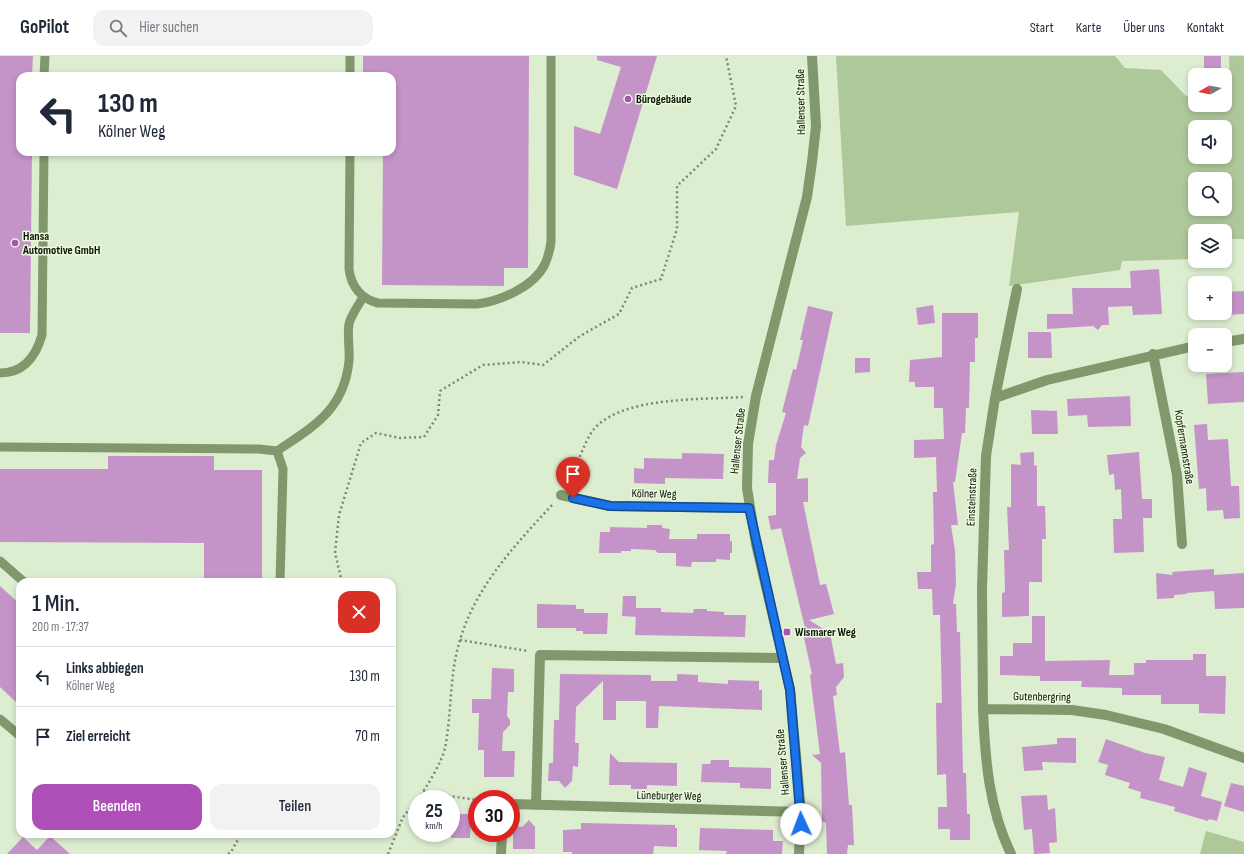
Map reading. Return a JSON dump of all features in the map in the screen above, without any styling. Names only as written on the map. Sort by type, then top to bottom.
[{"type":"street","name":"Hallenser Straße","points":[[799,854],[801,812],[790,690],[749,508],[746,488],[748,444],[756,396],[807,197],[816,126],[812,56]]},
{"type":"street","name":"Einsteinstraße","points":[[982,709],[982,589],[986,456],[995,398],[1017,289]]},
{"type":"street","points":[[1232,341],[1244,339]]},
{"type":"street","points":[[995,398],[1046,380],[1153,354],[1188,347]]},
{"type":"street","name":"Kopfermannstraße","points":[[1153,354],[1177,475],[1182,544]]},
{"type":"street","name":"Kölner Weg","points":[[560,495],[610,506],[749,508]]},
{"type":"street","points":[[536,805],[540,655],[783,658]]},
{"type":"street","points":[[982,709],[988,772],[994,812],[1011,854]]},
{"type":"street","name":"Gutenbergring","points":[[982,709],[1072,710],[1106,715],[1164,729],[1244,758]]},
{"type":"street","name":"Lüneburger Weg","points":[[520,804],[801,812]]},
{"type":"street","points":[[501,854],[502,842]]},
{"type":"lane","points":[[44,72],[45,56]]},
{"type":"lane","points":[[350,56],[350,72]]},
{"type":"lane","points":[[350,156],[349,269],[350,277],[355,288],[363,297],[378,302],[487,303],[509,295],[520,289],[539,273],[545,264],[551,242],[551,56]]},
{"type":"lane","points":[[0,373],[24,367],[37,352],[42,335],[44,156]]},
{"type":"lane","points":[[0,447],[259,448],[277,451],[315,425],[334,407],[344,386],[348,362],[349,323],[363,297]]},
{"type":"lane","points":[[277,451],[283,469],[280,578]]},
{"type":"lane","points":[[0,561],[19,578]]},
{"type":"lane","points":[[0,719],[16,733]]},
{"type":"path","points":[[341,578],[335,553],[339,515],[360,443],[376,432],[400,438],[424,437],[438,415],[440,391],[483,365],[522,362],[543,365],[580,336],[619,314],[632,288],[661,279],[677,229],[677,186],[716,149],[736,106],[726,56]]},
{"type":"path","points":[[424,790],[445,750],[460,640],[479,594],[512,548],[560,495],[571,477],[593,430],[606,418],[649,402],[756,396]]},
{"type":"path","points":[[460,640],[533,652],[540,655]]},
{"type":"path","points":[[396,834],[403,817],[408,811]]},
{"type":"path","points":[[228,854],[231,852],[239,838]]},
{"type":"path","points":[[388,854],[394,838]]},
{"type":"green space","points":[[836,56],[1115,56],[1125,68],[1161,70],[1186,96],[1188,96],[1188,112],[1232,112],[1232,68],[1229,68],[1229,56],[1244,56],[1244,239],[1232,239],[1232,224],[1188,224],[1188,259],[1122,261],[1120,270],[1009,286],[1019,212],[846,226]]},
{"type":"green space","points":[[1206,831],[1244,842],[1244,854],[1200,854]]},
{"type":"building","name":"Hansa Automotive GmbH","points":[[0,56],[33,56],[32,72],[16,72],[16,156],[32,156],[30,333],[0,333]]},
{"type":"building","points":[[363,56],[529,56],[528,268],[504,268],[504,286],[382,285],[383,156],[396,156],[396,72],[363,72]]},
{"type":"building","name":"Bürogebäude","points":[[597,56],[657,56],[617,189],[574,175],[574,126],[600,134],[621,67],[597,60]]},
{"type":"building","points":[[1204,56],[1221,56],[1221,68],[1204,68]]},
{"type":"building","points":[[1159,269],[1162,314],[1133,315],[1132,306],[1108,307],[1109,325],[1102,325],[1098,330],[1093,326],[1047,329],[1047,314],[1073,314],[1072,288],[1131,288],[1130,271]]},
{"type":"building","points":[[1244,291],[1244,314],[1232,315],[1232,292]]},
{"type":"building","points":[[933,305],[935,323],[918,325],[916,308]]},
{"type":"building","points":[[808,306],[833,312],[808,426],[804,425],[801,447],[806,453],[800,458],[797,479],[808,478],[808,502],[803,502],[820,585],[826,584],[834,614],[809,620],[830,633],[836,664],[843,663],[844,677],[836,687],[837,695],[833,696],[840,753],[845,752],[849,805],[852,805],[854,845],[848,845],[847,854],[827,854],[826,823],[822,821],[821,763],[812,755],[820,754],[810,675],[812,674],[802,629],[805,628],[781,528],[771,530],[768,516],[776,515],[776,483],[768,483],[769,460],[774,460],[776,445],[786,413],[782,412],[793,369],[796,370],[803,340],[800,340]]},
{"type":"building","points":[[942,313],[978,313],[978,338],[975,338],[975,362],[970,362],[969,408],[966,408],[965,433],[962,433],[955,482],[953,482],[958,525],[951,525],[955,551],[956,584],[953,604],[956,604],[957,632],[960,632],[963,773],[966,773],[967,814],[970,814],[970,840],[950,840],[950,829],[938,829],[938,807],[947,807],[946,774],[937,775],[936,703],[942,703],[940,615],[933,615],[932,589],[918,589],[917,572],[931,572],[931,545],[934,544],[933,492],[937,492],[936,457],[914,458],[914,440],[944,439],[943,408],[934,408],[934,387],[915,387],[915,382],[909,382],[910,360],[942,357]]},
{"type":"building","points":[[1028,332],[1051,332],[1052,358],[1028,358]]},
{"type":"building","points":[[855,358],[870,358],[870,372],[855,373]]},
{"type":"building","points":[[1244,372],[1244,402],[1208,404],[1206,374]]},
{"type":"building","points":[[1130,396],[1131,426],[1088,427],[1087,415],[1068,416],[1067,399]]},
{"type":"building","points":[[1031,410],[1057,411],[1058,434],[1032,434]]},
{"type":"building","points":[[1207,424],[1208,440],[1228,439],[1231,486],[1239,486],[1240,518],[1224,519],[1223,510],[1207,511],[1206,488],[1199,489],[1194,425]]},
{"type":"building","points":[[1034,452],[1034,465],[1037,466],[1037,506],[1045,506],[1046,539],[1042,539],[1042,582],[1029,582],[1029,616],[1002,617],[1002,593],[1005,592],[1004,550],[1009,550],[1007,507],[1011,507],[1011,464],[1021,465],[1020,453]]},
{"type":"building","points":[[1139,452],[1142,499],[1152,499],[1152,518],[1143,518],[1144,552],[1114,553],[1113,519],[1122,519],[1121,489],[1115,490],[1114,474],[1109,475],[1107,455]]},
{"type":"building","points":[[682,453],[724,454],[723,479],[665,478],[665,484],[634,483],[634,468],[644,469],[644,458],[682,459]]},
{"type":"building","points":[[108,456],[214,456],[214,470],[262,470],[262,578],[204,578],[204,543],[0,542],[0,469],[108,469]]},
{"type":"building","points":[[647,525],[662,525],[662,528],[670,529],[669,539],[697,539],[697,534],[730,534],[730,541],[732,541],[732,553],[730,553],[730,560],[716,559],[716,562],[692,562],[691,567],[676,566],[676,553],[658,553],[655,550],[631,549],[631,551],[621,551],[621,553],[599,553],[600,532],[610,532],[610,527],[647,528]]},
{"type":"building","points":[[1214,569],[1214,575],[1244,573],[1244,608],[1215,609],[1214,591],[1186,593],[1187,594],[1174,595],[1174,598],[1157,599],[1156,573],[1173,575],[1172,572]]},
{"type":"building","points":[[0,586],[16,600],[16,702],[0,687]]},
{"type":"building","points":[[623,596],[636,596],[636,608],[661,608],[661,612],[693,613],[694,609],[707,609],[707,611],[724,612],[724,615],[746,615],[745,637],[635,635],[636,617],[622,616]]},
{"type":"building","points":[[537,604],[576,605],[576,609],[584,609],[584,613],[608,613],[607,634],[583,634],[583,631],[576,631],[576,628],[537,628]]},
{"type":"building","points":[[1032,616],[1045,616],[1045,661],[1110,660],[1109,675],[1134,675],[1134,663],[1146,663],[1146,660],[1193,660],[1193,654],[1206,654],[1206,676],[1226,676],[1225,714],[1199,713],[1199,704],[1161,704],[1161,695],[1122,695],[1122,688],[1081,687],[1082,681],[1040,681],[1040,676],[1000,675],[1000,656],[1013,656],[1013,643],[1032,643]]},
{"type":"building","points":[[492,668],[514,669],[514,692],[508,692],[507,716],[510,720],[510,725],[503,732],[502,751],[515,751],[514,777],[484,777],[484,750],[478,750],[479,713],[472,713],[472,699],[491,699]]},
{"type":"building","points":[[560,674],[651,675],[651,681],[677,681],[677,674],[698,675],[698,682],[728,684],[728,680],[759,681],[759,690],[762,690],[762,710],[659,706],[658,728],[646,728],[646,701],[616,701],[616,720],[603,720],[603,681],[576,707],[575,743],[579,743],[578,767],[573,766],[572,781],[565,788],[559,781],[548,781],[549,763],[553,763],[554,720],[559,720]]},
{"type":"building","points":[[1057,738],[1076,738],[1076,763],[1042,762],[1043,770],[1024,771],[1022,747],[1057,744]]},
{"type":"building","points":[[1106,739],[1145,753],[1165,757],[1159,780],[1183,787],[1189,767],[1207,773],[1201,796],[1222,802],[1217,821],[1209,819],[1208,821],[1174,811],[1175,807],[1140,798],[1141,792],[1128,788],[1130,783],[1105,775],[1108,765],[1098,762]]},
{"type":"building","points":[[610,753],[619,762],[677,763],[677,786],[647,785],[647,789],[631,789],[631,785],[609,785]]},
{"type":"building","points":[[711,760],[729,760],[729,767],[771,768],[771,789],[740,788],[740,783],[701,782],[702,764],[710,764]]},
{"type":"building","points":[[1231,783],[1244,786],[1244,812],[1224,806]]},
{"type":"building","points":[[1047,795],[1048,810],[1055,808],[1057,842],[1049,843],[1050,853],[1034,854],[1032,829],[1024,830],[1021,796]]},
{"type":"building","points":[[460,814],[468,814],[468,838],[460,838]]},
{"type":"building","points":[[529,820],[535,827],[535,849],[513,849],[513,842],[520,842],[520,827],[522,827]]},
{"type":"building","points":[[581,823],[675,825],[675,828],[677,828],[677,847],[654,846],[653,854],[572,854],[572,852],[563,852],[563,830],[581,829]]},
{"type":"building","points":[[700,828],[773,830],[773,841],[783,841],[782,854],[726,854],[727,851],[699,850]]},
{"type":"building","points":[[22,838],[24,838],[37,850],[48,838],[52,838],[70,854],[7,854]]},
{"type":"place","name":"Bürogebäude","points":[[628,99]]},
{"type":"place","name":"Hansa Automotive GmbH","points":[[15,243]]},
{"type":"place","name":"Wismarer Weg","points":[[787,632]]},
{"type":"route","points":[[573,498],[610,506],[749,508],[790,690],[801,824]]}]
